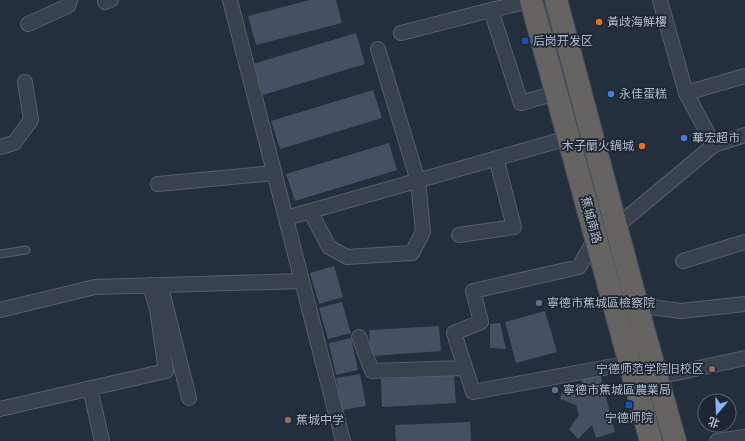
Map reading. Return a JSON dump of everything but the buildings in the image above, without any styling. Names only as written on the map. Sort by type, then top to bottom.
[{"type":"highway","name":"蕉城南路","points":[[532,0],[556,94],[651,441]]},
{"type":"highway","name":"蕉城南路","points":[[556,0],[675,441]]},
{"type":"street","points":[[28,24],[68,6],[70,0]]},
{"type":"street","points":[[230,0],[342,441]]},
{"type":"street","points":[[401,34],[532,0]]},
{"type":"street","points":[[660,0],[686,93],[714,145]]},
{"type":"street","points":[[491,10],[521,103],[556,94]]},
{"type":"street","points":[[310,212],[329,248],[347,257],[412,253],[423,232],[418,180],[378,49]]},
{"type":"street","points":[[686,93],[745,76]]},
{"type":"street","points":[[0,147],[14,143],[31,120],[25,82]]},
{"type":"street","points":[[617,226],[714,145],[745,135]]},
{"type":"street","points":[[286,218],[568,138]]},
{"type":"street","points":[[459,235],[514,228],[496,158]]},
{"type":"street","points":[[158,184],[274,173]]},
{"type":"street","points":[[596,237],[579,268],[472,291],[481,322],[454,333],[473,392],[630,364]]},
{"type":"street","points":[[683,261],[745,242]]},
{"type":"street","points":[[0,310],[95,287],[302,281]]},
{"type":"street","points":[[0,409],[166,371],[157,308],[156,285]]},
{"type":"street","points":[[156,285],[189,398]]},
{"type":"street","points":[[638,305],[681,311],[745,304]]},
{"type":"street","points":[[360,337],[372,371],[465,368]]},
{"type":"street","points":[[657,377],[745,358]]},
{"type":"street","points":[[90,388],[102,441]]},
{"type":"street","points":[[717,441],[745,437]]},
{"type":"lane","points":[[0,254],[26,250]]},
{"type":"place","name":"黃歧海鮮樓","points":[[599,22]]},
{"type":"place","name":"后岗开发区","points":[[525,41]]},
{"type":"place","name":"永佳蛋糕","points":[[611,94]]},
{"type":"place","name":"華宏超市","points":[[684,138]]},
{"type":"place","name":"木子蘭火鍋城","points":[[642,146]]},
{"type":"place","name":"寧德市蕉城區檢察院","points":[[539,303]]},
{"type":"place","name":"宁德师范学院旧校区","points":[[712,369]]},
{"type":"place","name":"寧德市蕉城區農業局","points":[[555,390]]},
{"type":"place","name":"宁德师院","points":[[629,405]]},
{"type":"place","name":"蕉城中学","points":[[288,420]]}]
